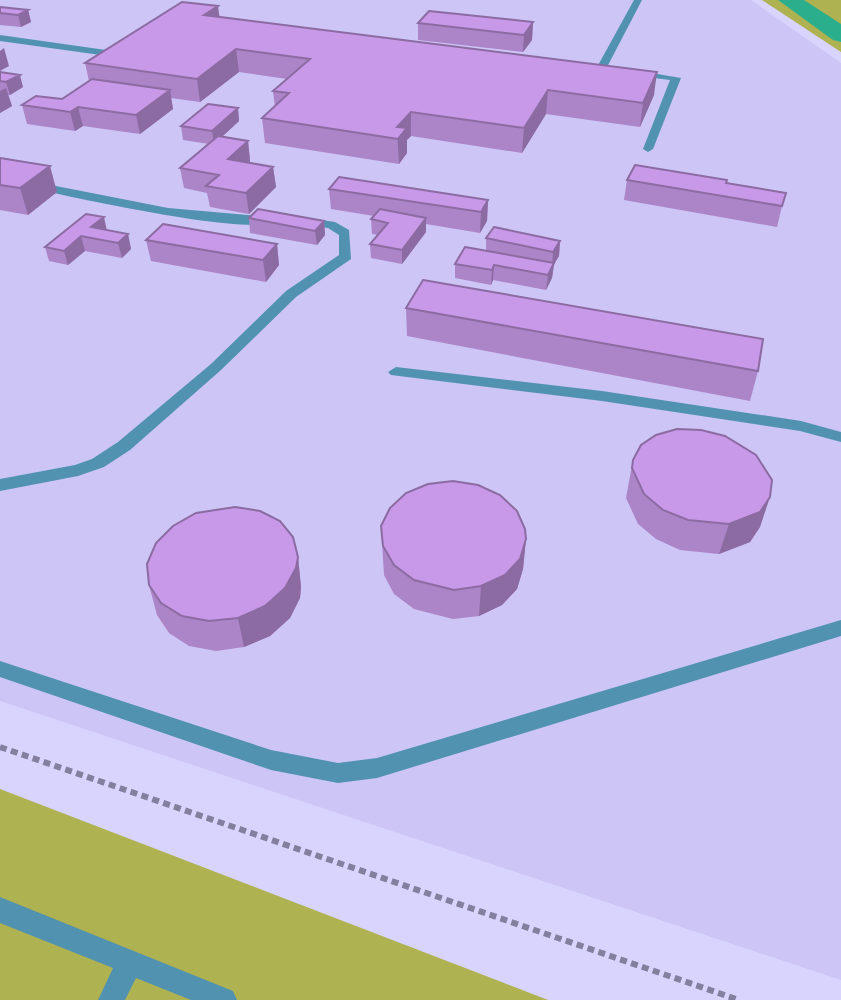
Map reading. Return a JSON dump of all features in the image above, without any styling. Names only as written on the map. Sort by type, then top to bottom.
[{"type":"lane","points":[[601,69],[638,0]]},
{"type":"lane","points":[[0,38],[122,55],[136,46]]},
{"type":"lane","points":[[587,67],[613,70]]},
{"type":"lane","points":[[626,72],[676,78],[648,149]]},
{"type":"lane","points":[[0,178],[136,208],[214,218],[306,220],[331,225],[345,233],[347,245],[346,256],[291,294],[216,367],[124,446],[98,463],[78,470],[0,485]]},
{"type":"lane","points":[[396,372],[615,398],[801,426],[841,437]]},
{"type":"lane","points":[[0,669],[271,760],[338,773],[377,768],[841,628]]},
{"type":"lane","points":[[0,910],[224,1000]]},
{"type":"lane","points":[[111,1000],[131,963]]},
{"type":"path","points":[[0,747],[739,1000]]},
{"type":"shaded area","points":[[0,0],[751,0],[841,63],[841,980],[0,701]]},
{"type":"shaded area","points":[[762,0],[841,0],[841,52]]},
{"type":"shaded area","points":[[0,789],[548,1000],[0,1000]]},
{"type":"building","points":[[182,2],[218,6],[204,15],[657,72],[643,103],[548,90],[524,128],[411,112],[397,127],[407,128],[398,139],[262,118],[289,93],[273,91],[310,59],[236,49],[197,79],[85,63]]},
{"type":"building","points":[[0,7],[28,10],[18,15],[0,13]]},
{"type":"building","points":[[429,11],[533,22],[524,35],[418,23]]},
{"type":"building","points":[[0,72],[20,75],[6,82],[0,81]]},
{"type":"building","points":[[92,79],[170,90],[136,115],[78,107],[70,112],[22,105],[36,96],[62,99]]},
{"type":"building","points":[[208,104],[238,108],[212,131],[181,126]]},
{"type":"building","points":[[218,136],[248,141],[228,159],[273,167],[246,193],[206,186],[219,175],[180,168]]},
{"type":"building","points":[[0,158],[50,166],[20,188],[0,185]]},
{"type":"building","points":[[635,165],[786,193],[782,206],[627,180]]},
{"type":"building","points":[[339,177],[488,200],[481,212],[329,189]]},
{"type":"building","points":[[258,209],[324,221],[315,231],[249,218]]},
{"type":"building","points":[[380,209],[426,218],[402,250],[370,244],[388,223],[371,219]]},
{"type":"building","points":[[86,214],[104,217],[91,227],[128,234],[118,243],[81,236],[64,251],[45,247]]},
{"type":"building","points":[[163,224],[277,244],[263,260],[146,240]]},
{"type":"building","points":[[494,227],[560,241],[553,252],[486,238]]},
{"type":"building","points":[[465,247],[554,263],[548,275],[494,265],[492,270],[455,264]]},
{"type":"building","points":[[423,280],[763,339],[758,371],[406,308]]},
{"type":"building","points":[[677,429],[701,430],[725,436],[756,455],[772,480],[770,497],[760,512],[729,524],[688,520],[663,510],[644,494],[632,468],[633,460],[641,445],[656,435]]},
{"type":"building","points":[[453,481],[478,485],[500,495],[517,511],[525,529],[526,539],[520,559],[505,575],[481,586],[454,590],[414,580],[394,565],[383,546],[381,526],[390,508],[406,493],[428,484]]},
{"type":"building","points":[[235,507],[260,511],[280,521],[293,537],[298,557],[296,568],[285,588],[265,606],[238,618],[209,621],[182,616],[161,603],[149,585],[147,564],[156,543],[173,526],[196,513]]},
{"type":"waterway","points":[[789,0],[841,35]]}]
